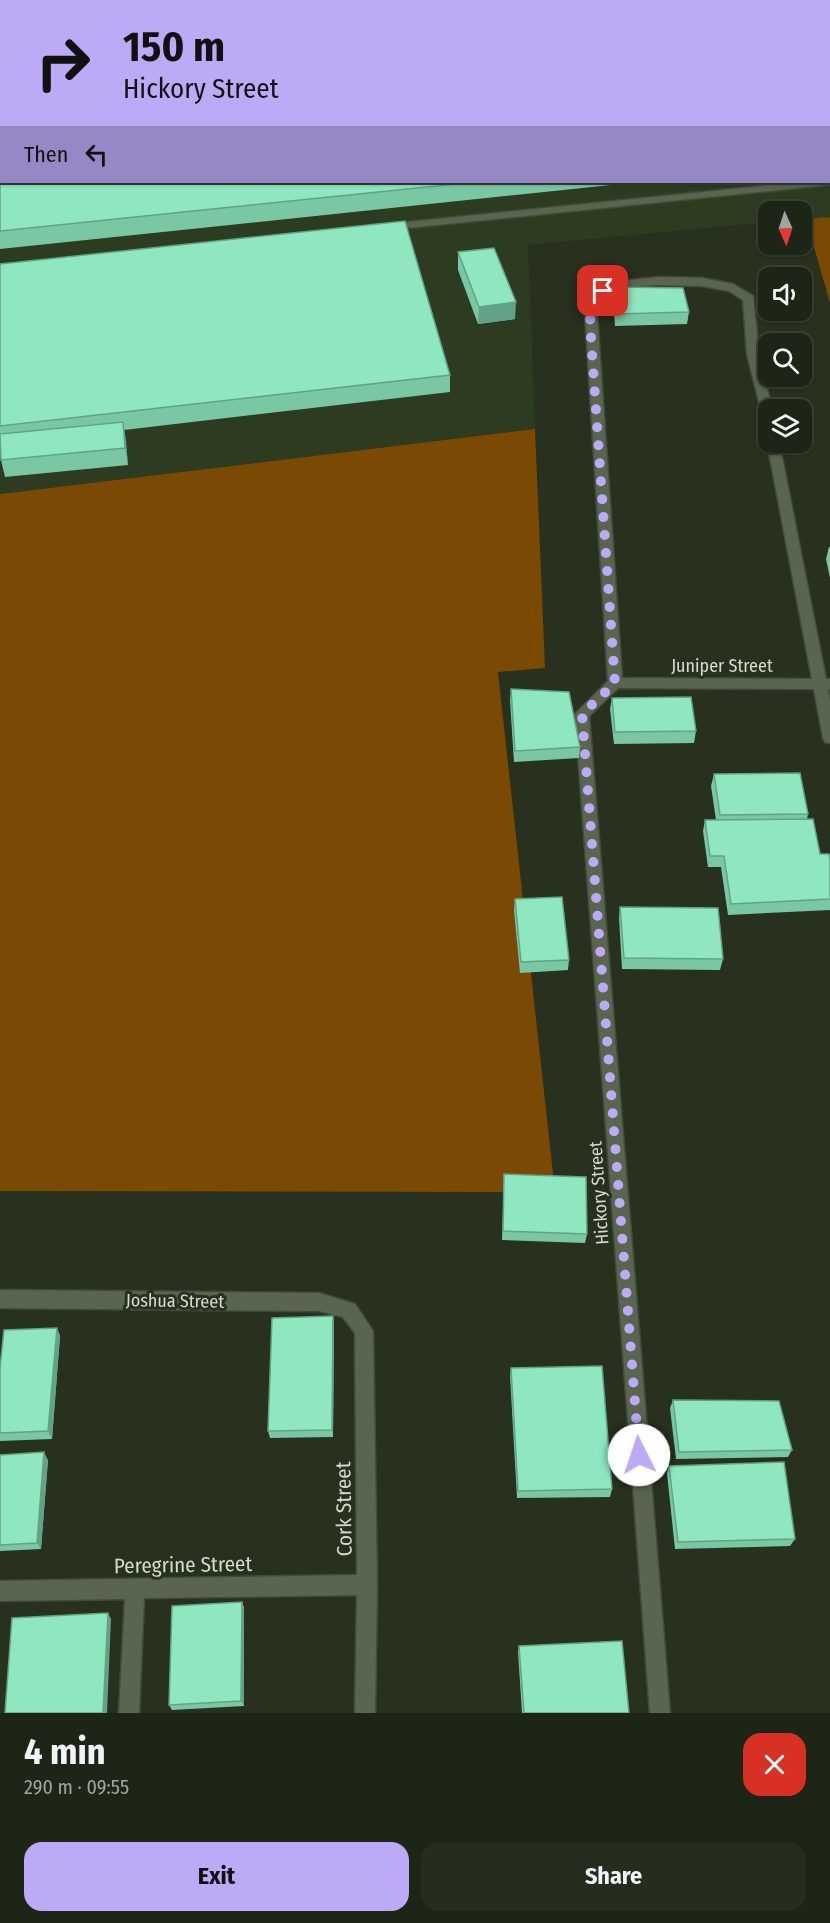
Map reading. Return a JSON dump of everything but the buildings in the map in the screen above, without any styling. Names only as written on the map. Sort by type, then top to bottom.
[{"type":"street","points":[[380,228],[810,183]]},
{"type":"street","points":[[615,683],[590,324],[591,297],[616,284],[660,281],[702,282],[733,288],[749,299],[753,354],[764,399]]},
{"type":"street","points":[[775,453],[825,684],[830,738]]},
{"type":"street","name":"Juniper Street","points":[[615,683],[825,684]]},
{"type":"street","name":"Hickory Street","points":[[615,683],[582,714],[660,1713]]},
{"type":"street","name":"Joshua Street","points":[[0,1299],[319,1302],[349,1310]]},
{"type":"street","name":"Cork Street","points":[[349,1310],[364,1331],[367,1585],[365,1713]]},
{"type":"street","name":"Peregrine Street","points":[[0,1591],[367,1585]]},
{"type":"street","points":[[129,1713],[135,1590]]},
{"type":"shaded area","points":[[0,183],[830,183],[830,303],[812,237],[812,201],[758,201],[758,223],[528,245],[535,429],[0,494]]},
{"type":"shaded area","points":[[829,217],[830,219],[830,303],[812,240],[812,218]]},
{"type":"shaded area","points":[[535,429],[545,668],[498,672],[555,1192],[0,1191],[0,494]]},
{"type":"route","points":[[603,291],[591,297],[590,324],[615,683],[582,714],[639,1455]]}]
